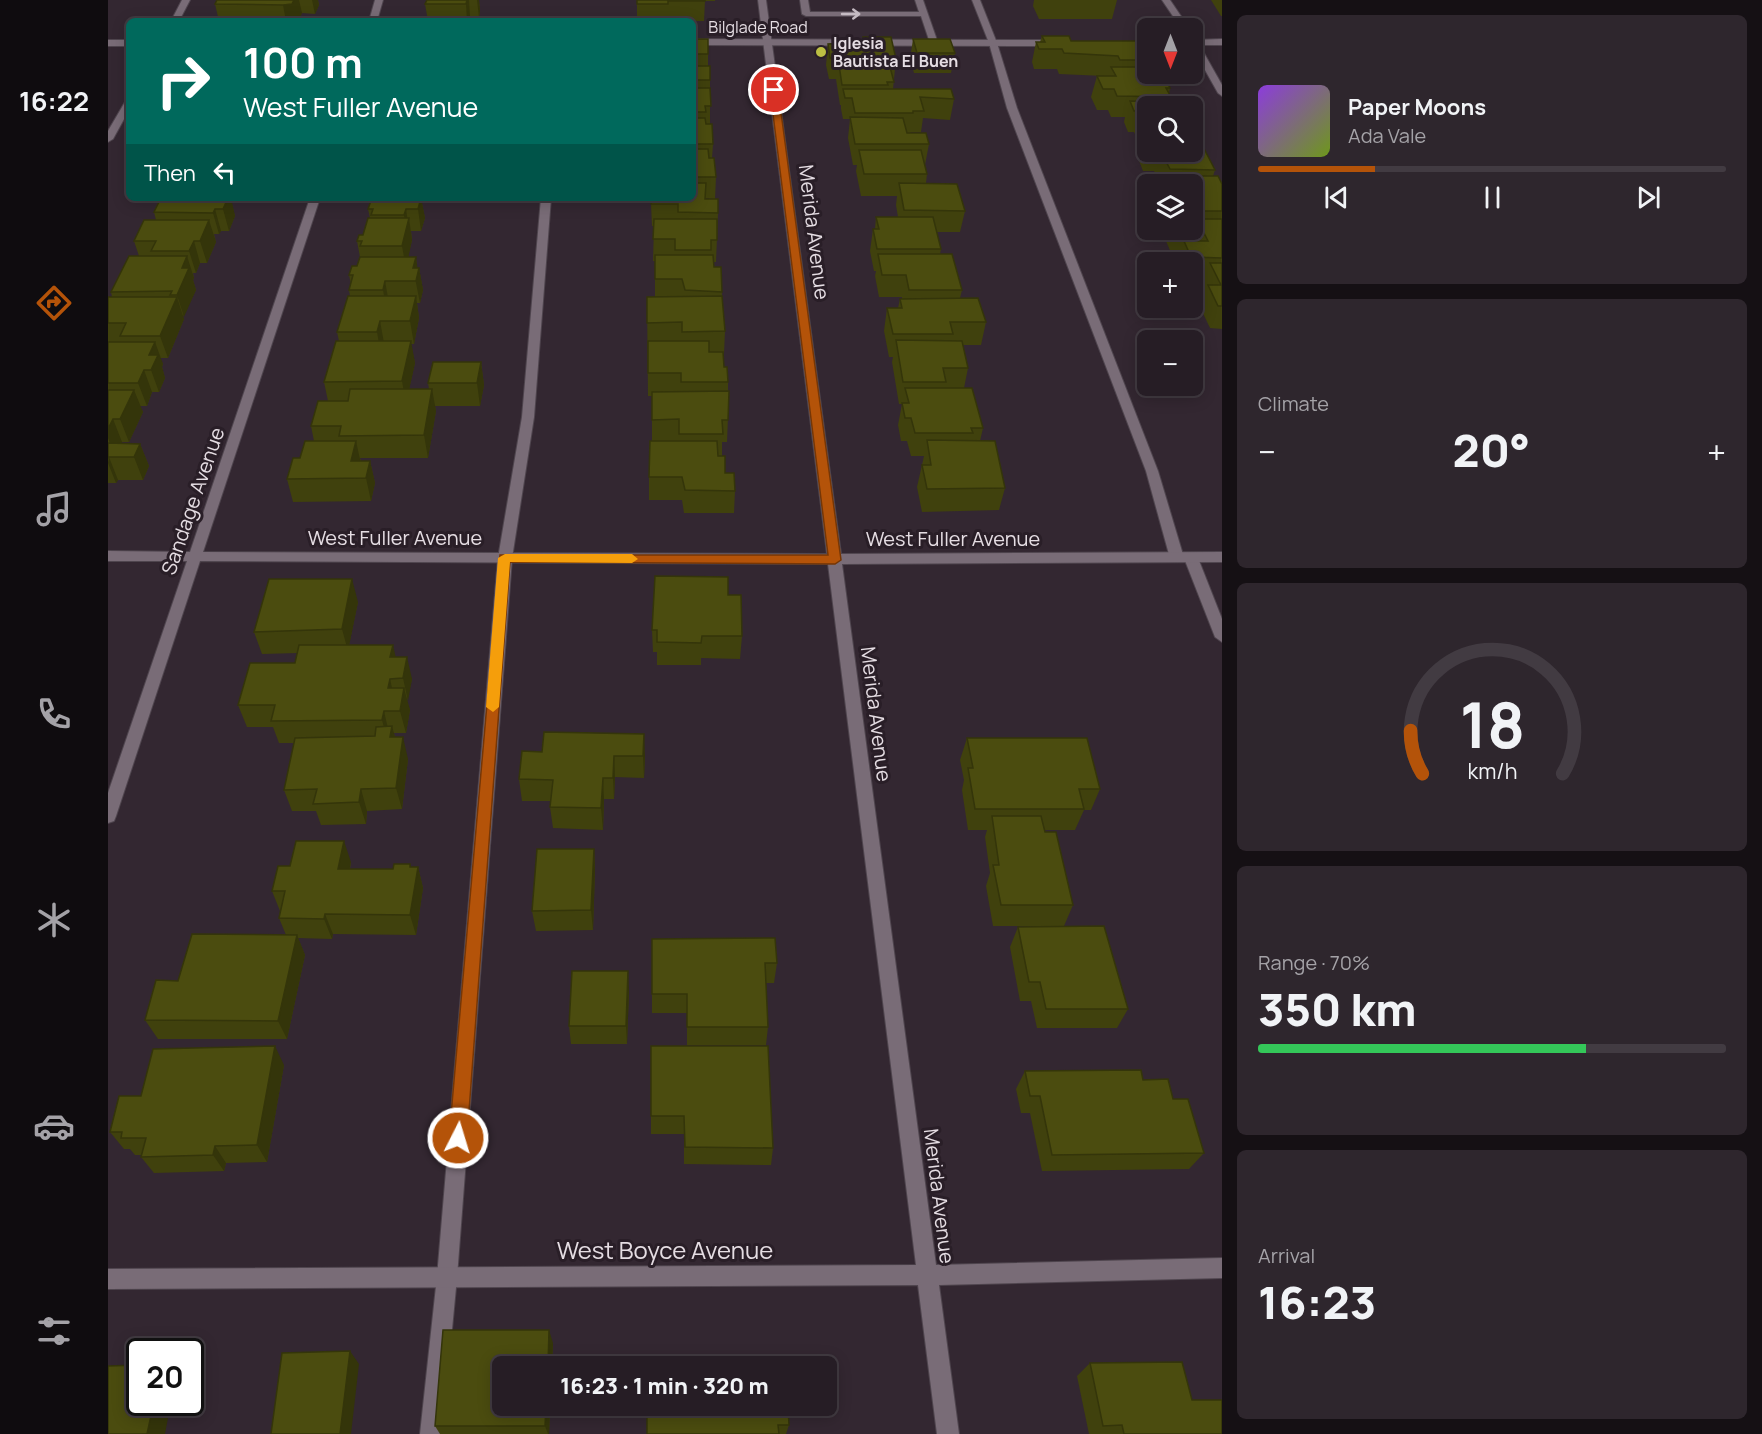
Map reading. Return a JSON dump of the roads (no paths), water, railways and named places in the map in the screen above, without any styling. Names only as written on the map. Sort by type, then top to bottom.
[{"type":"street","points":[[177,18],[186,0]]},
{"type":"street","points":[[374,18],[379,0]]},
{"type":"street","name":"Merida Avenue","points":[[762,0],[948,1434]]},
{"type":"street","points":[[804,0],[806,14],[924,14]]},
{"type":"street","points":[[919,0],[934,42]]},
{"type":"street","points":[[976,0],[993,42],[1012,108],[1184,558],[1222,637]]},
{"type":"street","points":[[1166,0],[1178,18]]},
{"type":"street","points":[[1203,41],[1222,42]]},
{"type":"street","name":"Bilglade Road","points":[[696,42],[1064,42]]},
{"type":"street","points":[[108,43],[126,43]]},
{"type":"street","points":[[1203,59],[1222,93]]},
{"type":"street","points":[[108,139],[126,107]]},
{"type":"street","name":"Sandage Avenue","points":[[108,816],[314,201]]},
{"type":"street","points":[[431,1434],[447,1277],[505,558],[528,417],[546,201]]},
{"type":"street","name":"West Fuller Avenue","points":[[108,556],[835,560],[1222,557]]},
{"type":"street","name":"West Boyce Avenue","points":[[108,1279],[928,1275],[1222,1268]]},
{"type":"place","name":"Iglesia Bautista El Buen","points":[[821,52]]}]
